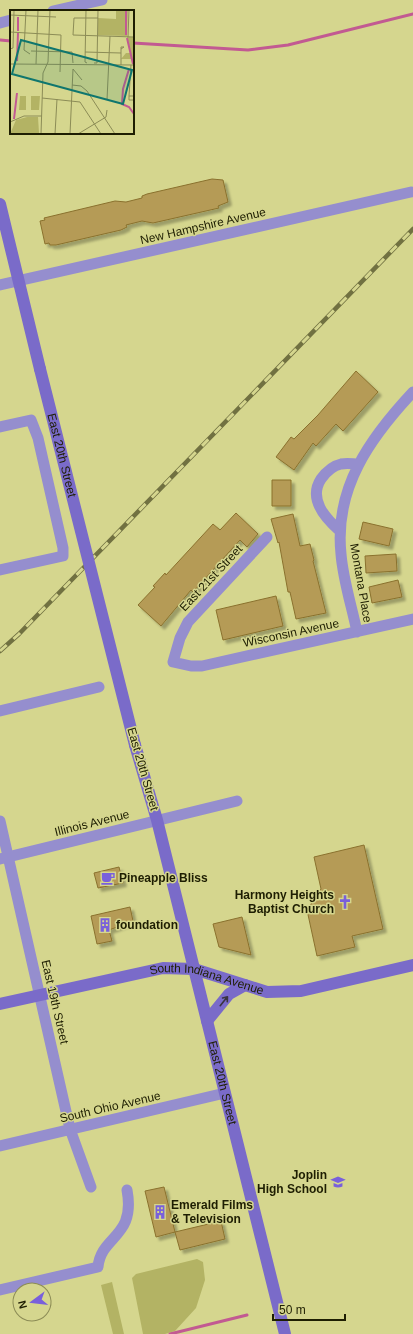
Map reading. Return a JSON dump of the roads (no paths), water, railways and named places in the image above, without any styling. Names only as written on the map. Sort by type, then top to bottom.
[{"type":"main road","name":"East 20th Street","points":[[0,204],[135,745],[157,820],[285,1334]]},
{"type":"main road","name":"South Indiana Avenue","points":[[0,1004],[163,968],[194,969],[266,992],[301,991],[413,965]]},
{"type":"main road","points":[[207,1021],[230,994],[245,985]]},
{"type":"street","points":[[57,10],[102,0]]},
{"type":"street","points":[[0,23],[10,20]]},
{"type":"street","name":"New Hampshire Avenue","points":[[0,285],[411,192]]},
{"type":"street","name":"Montana Place","points":[[357,632],[341,555],[340,531],[345,495],[359,464],[371,443],[413,392]]},
{"type":"street","points":[[0,428],[32,420],[61,533],[63,556],[0,570]]},
{"type":"street","points":[[340,531],[327,520],[321,511],[317,500],[317,490],[325,473],[334,467],[342,464],[359,464]]},
{"type":"street","name":"East 21st Street","points":[[173,662],[180,638],[188,622],[267,537]]},
{"type":"street","name":"Wisconsin Avenue","points":[[173,662],[191,666],[202,666],[413,619]]},
{"type":"street","points":[[0,711],[99,687]]},
{"type":"street","name":"Illinois Avenue","points":[[4,858],[237,801]]},
{"type":"street","name":"East 19th Street","points":[[0,821],[4,858],[41,995],[70,1129],[91,1187]]},
{"type":"street","name":"South Ohio Avenue","points":[[0,1146],[225,1093]]},
{"type":"street","points":[[0,1290],[98,1267],[102,1254],[116,1237],[128,1218],[129,1210],[127,1190]]},
{"type":"waterway","points":[[134,43],[248,50],[288,45],[413,14]]},
{"type":"waterway","points":[[0,40],[10,41]]},
{"type":"waterway","points":[[170,1334],[247,1315]]},
{"type":"railway","points":[[0,651],[19,634],[413,229]]},
{"type":"place","name":"Pineapple Bliss","points":[[108,878]]},
{"type":"place","name":"Harmony Heights Baptist Church","points":[[345,902]]},
{"type":"place","name":"foundation","points":[[105,925]]},
{"type":"place","name":"Joplin High School","points":[[338,1182]]},
{"type":"place","name":"Emerald Films & Television","points":[[160,1212]]}]
